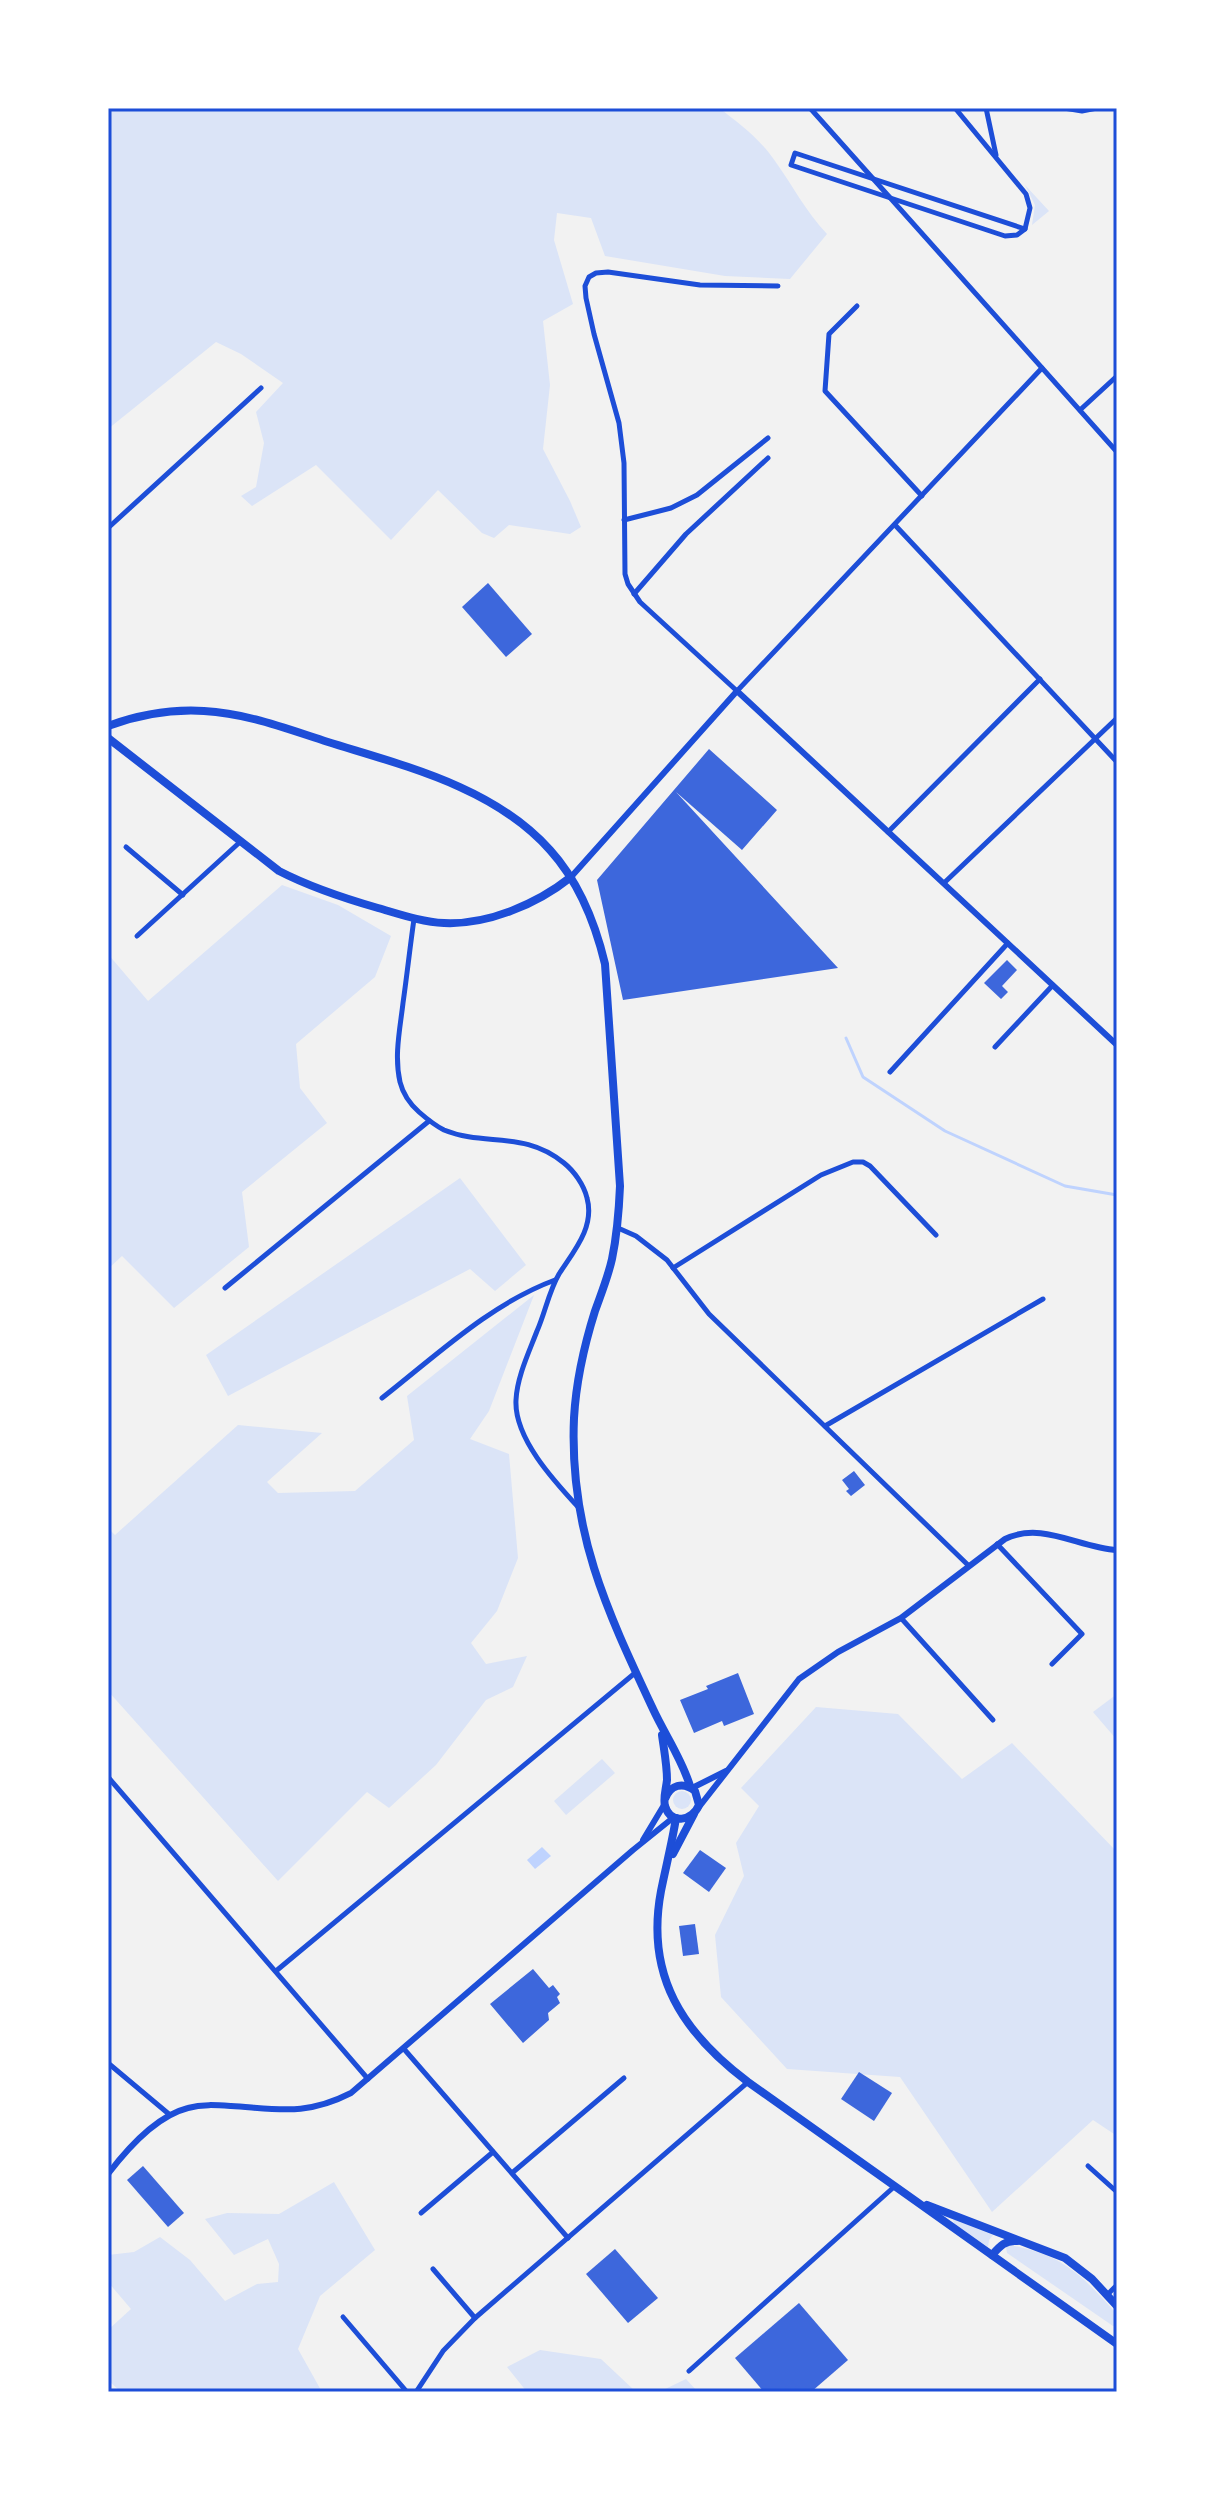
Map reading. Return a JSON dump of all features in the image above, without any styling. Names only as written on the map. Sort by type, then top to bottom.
[{"type":"main road","points":[[108,726],[138,717],[188,710],[220,712],[277,726],[405,766],[464,789],[508,814],[549,849],[571,877],[592,921],[605,964],[619,1164],[617,1228],[578,1384],[573,1444],[579,1508],[595,1576],[661,1726],[699,1800],[696,1812],[669,1862]]},
{"type":"main road","points":[[108,738],[279,871],[307,885],[414,918],[453,923],[482,919],[551,893],[571,877]]},
{"type":"main road","points":[[661,1726],[667,1779],[665,1802],[669,1814],[684,1819],[696,1812]]},
{"type":"main road","points":[[665,1802],[666,1794],[675,1786],[691,1787]]},
{"type":"main road","points":[[675,1817],[661,1892],[659,1946],[667,1986],[680,2013],[701,2041],[748,2082],[1112,2336],[1117,2344]]},
{"type":"main road","points":[[915,2200],[1065,2258],[1117,2306]]},
{"type":"main road","points":[[992,2255],[1009,2240],[1022,2241]]},
{"type":"street","points":[[810,108],[1117,452]]},
{"type":"street","points":[[955,108],[1022,187],[1029,202],[1029,216],[1025,229],[1017,235],[1005,236],[791,165],[795,153],[1025,229]]},
{"type":"street","points":[[986,108],[996,156]]},
{"type":"street","points":[[1064,108],[1082,111],[1097,108]]},
{"type":"street","points":[[778,286],[700,285],[608,272],[589,277],[585,286],[588,310],[623,443],[625,574],[634,594],[1117,1045]]},
{"type":"street","points":[[857,306],[829,334],[825,391],[922,496]]},
{"type":"street","points":[[571,877],[737,691],[1042,368]]},
{"type":"street","points":[[1080,410],[1117,376]]},
{"type":"street","points":[[108,528],[261,388]]},
{"type":"street","points":[[624,520],[671,508],[697,495],[768,438]]},
{"type":"street","points":[[634,594],[686,534],[768,458]]},
{"type":"street","points":[[895,525],[1117,762]]},
{"type":"street","points":[[888,832],[1040,679]]},
{"type":"street","points":[[944,883],[1117,718]]},
{"type":"street","points":[[137,936],[240,842]]},
{"type":"street","points":[[126,847],[183,895]]},
{"type":"street","points":[[414,918],[398,1041],[399,1079],[407,1098],[429,1121],[445,1130],[526,1142],[543,1149],[569,1167],[587,1194],[590,1207],[588,1223],[583,1237],[556,1280],[516,1396],[519,1423],[536,1454],[579,1508]]},
{"type":"street","points":[[890,1072],[1008,943]]},
{"type":"street","points":[[995,1047],[1053,985]]},
{"type":"street","points":[[225,1288],[429,1121]]},
{"type":"street","points":[[673,1268],[821,1175],[853,1162],[870,1166],[936,1235]]},
{"type":"street","points":[[617,1228],[654,1247],[709,1314],[969,1566]]},
{"type":"street","points":[[382,1398],[501,1305],[527,1290],[556,1280]]},
{"type":"street","points":[[825,1426],[1043,1299]]},
{"type":"street","points":[[696,1812],[799,1679],[838,1652],[901,1618],[997,1544],[1021,1532],[1035,1531],[1089,1546],[1117,1550]]},
{"type":"street","points":[[997,1544],[1082,1634],[1052,1664]]},
{"type":"street","points":[[901,1618],[993,1720]]},
{"type":"street","points":[[276,1971],[636,1672]]},
{"type":"street","points":[[691,1787],[729,1769]]},
{"type":"street","points":[[108,1777],[369,2079]]},
{"type":"street","points":[[641,1843],[665,1802]]},
{"type":"street","points":[[108,2174],[136,2142],[179,2110],[200,2105],[311,2109],[337,2100],[369,2079],[675,1817]]},
{"type":"street","points":[[404,2049],[568,2238]]},
{"type":"street","points":[[108,2063],[170,2115]]},
{"type":"street","points":[[512,2173],[624,2078]]},
{"type":"street","points":[[416,2392],[443,2351],[475,2318],[748,2082]]},
{"type":"street","points":[[421,2213],[493,2152]]},
{"type":"street","points":[[108,2158],[116,2164]]},
{"type":"street","points":[[1088,2166],[1117,2192]]},
{"type":"street","points":[[689,2371],[895,2186]]},
{"type":"street","points":[[433,2269],[475,2318]]},
{"type":"street","points":[[1107,2295],[1117,2285]]},
{"type":"street","points":[[343,2317],[407,2392]]},
{"type":"shaded area","points":[[108,108],[719,108],[763,146],[827,234],[790,279],[725,276],[605,256],[591,218],[557,213],[554,240],[573,304],[543,321],[550,385],[543,449],[581,527],[570,534],[509,525],[494,538],[482,533],[438,490],[391,540],[316,465],[252,506],[241,496],[256,487],[264,443],[256,412],[283,383],[241,354],[216,342],[108,429]]},
{"type":"shaded area","points":[[1025,185],[1049,211],[1032,225],[1035,205]]},
{"type":"shaded area","points":[[282,885],[338,905],[391,936],[375,977],[296,1044],[300,1088],[327,1123],[242,1192],[249,1247],[174,1308],[122,1256],[108,1269],[108,954],[148,1001]]},
{"type":"shaded area","points":[[460,1178],[526,1265],[495,1291],[470,1269],[228,1396],[206,1355]]},
{"type":"shaded area","points":[[534,1295],[489,1411],[470,1439],[509,1454],[518,1558],[497,1611],[471,1643],[486,1664],[527,1656],[513,1687],[486,1700],[436,1765],[389,1808],[367,1792],[278,1881],[108,1691],[108,1528],[115,1535],[238,1425],[322,1433],[267,1482],[278,1493],[355,1491],[414,1440],[407,1396]]},
{"type":"shaded area","points":[[1117,1694],[1117,1740],[1093,1712]]},
{"type":"shaded area","points":[[816,1707],[898,1714],[962,1779],[1012,1743],[1117,1852],[1117,2136],[1093,2120],[992,2212],[900,2077],[787,2069],[721,1997],[715,1935],[744,1876],[736,1843],[759,1806],[741,1788]]},
{"type":"shaded area","points":[[602,1759],[615,1773],[566,1815],[554,1801]]},
{"type":"shaded area","points":[[678,1791],[686,1791],[691,1800],[689,1807],[678,1809],[673,1804],[673,1796]]},
{"type":"shaded area","points":[[334,2182],[375,2250],[320,2296],[298,2349],[322,2392],[121,2392],[108,2380],[108,2330],[131,2309],[108,2282],[108,2255],[134,2252],[160,2237],[190,2260],[225,2301],[257,2284],[278,2282],[279,2264],[268,2239],[234,2255],[205,2219],[227,2213],[279,2214]]},
{"type":"shaded area","points":[[953,2219],[993,2235],[988,2247],[954,2224]]},
{"type":"shaded area","points":[[1009,2245],[1058,2261],[1082,2278],[1117,2314],[1117,2326],[1007,2253],[1006,2247]]},
{"type":"shaded area","points":[[540,2350],[601,2359],[634,2390],[659,2392],[527,2392],[507,2367]]},
{"type":"shaded area","points":[[686,2379],[698,2392],[659,2392]]},
{"type":"water","points":[[542,1847],[551,1856],[535,1869],[527,1860]]},
{"type":"building","points":[[488,583],[532,634],[506,657],[462,607]]},
{"type":"building","points":[[709,749],[777,810],[742,850],[676,792],[838,968],[623,1000],[597,880]]},
{"type":"building","points":[[1007,960],[1017,970],[1002,986],[1008,992],[1001,999],[984,983]]},
{"type":"building","points":[[854,1471],[865,1485],[851,1496],[842,1480]]},
{"type":"building","points":[[738,1673],[754,1714],[724,1726],[722,1721],[694,1733],[680,1700]]},
{"type":"building","points":[[700,1850],[726,1868],[709,1892],[683,1873]]},
{"type":"building","points":[[695,1924],[699,1954],[683,1956],[679,1926]]},
{"type":"building","points":[[533,1969],[549,1988],[553,1985],[560,1994],[557,1997],[560,2003],[548,2013],[549,2020],[523,2043],[490,2004]]},
{"type":"building","points":[[859,2072],[892,2093],[874,2121],[841,2099]]},
{"type":"building","points":[[143,2166],[184,2213],[168,2227],[127,2180]]},
{"type":"building","points":[[615,2249],[658,2298],[628,2323],[586,2274]]},
{"type":"building","points":[[799,2303],[848,2360],[811,2392],[764,2392],[735,2358]]},
{"type":"waterway","points":[[846,1038],[863,1077],[945,1131],[1065,1186],[1117,1195]]}]
